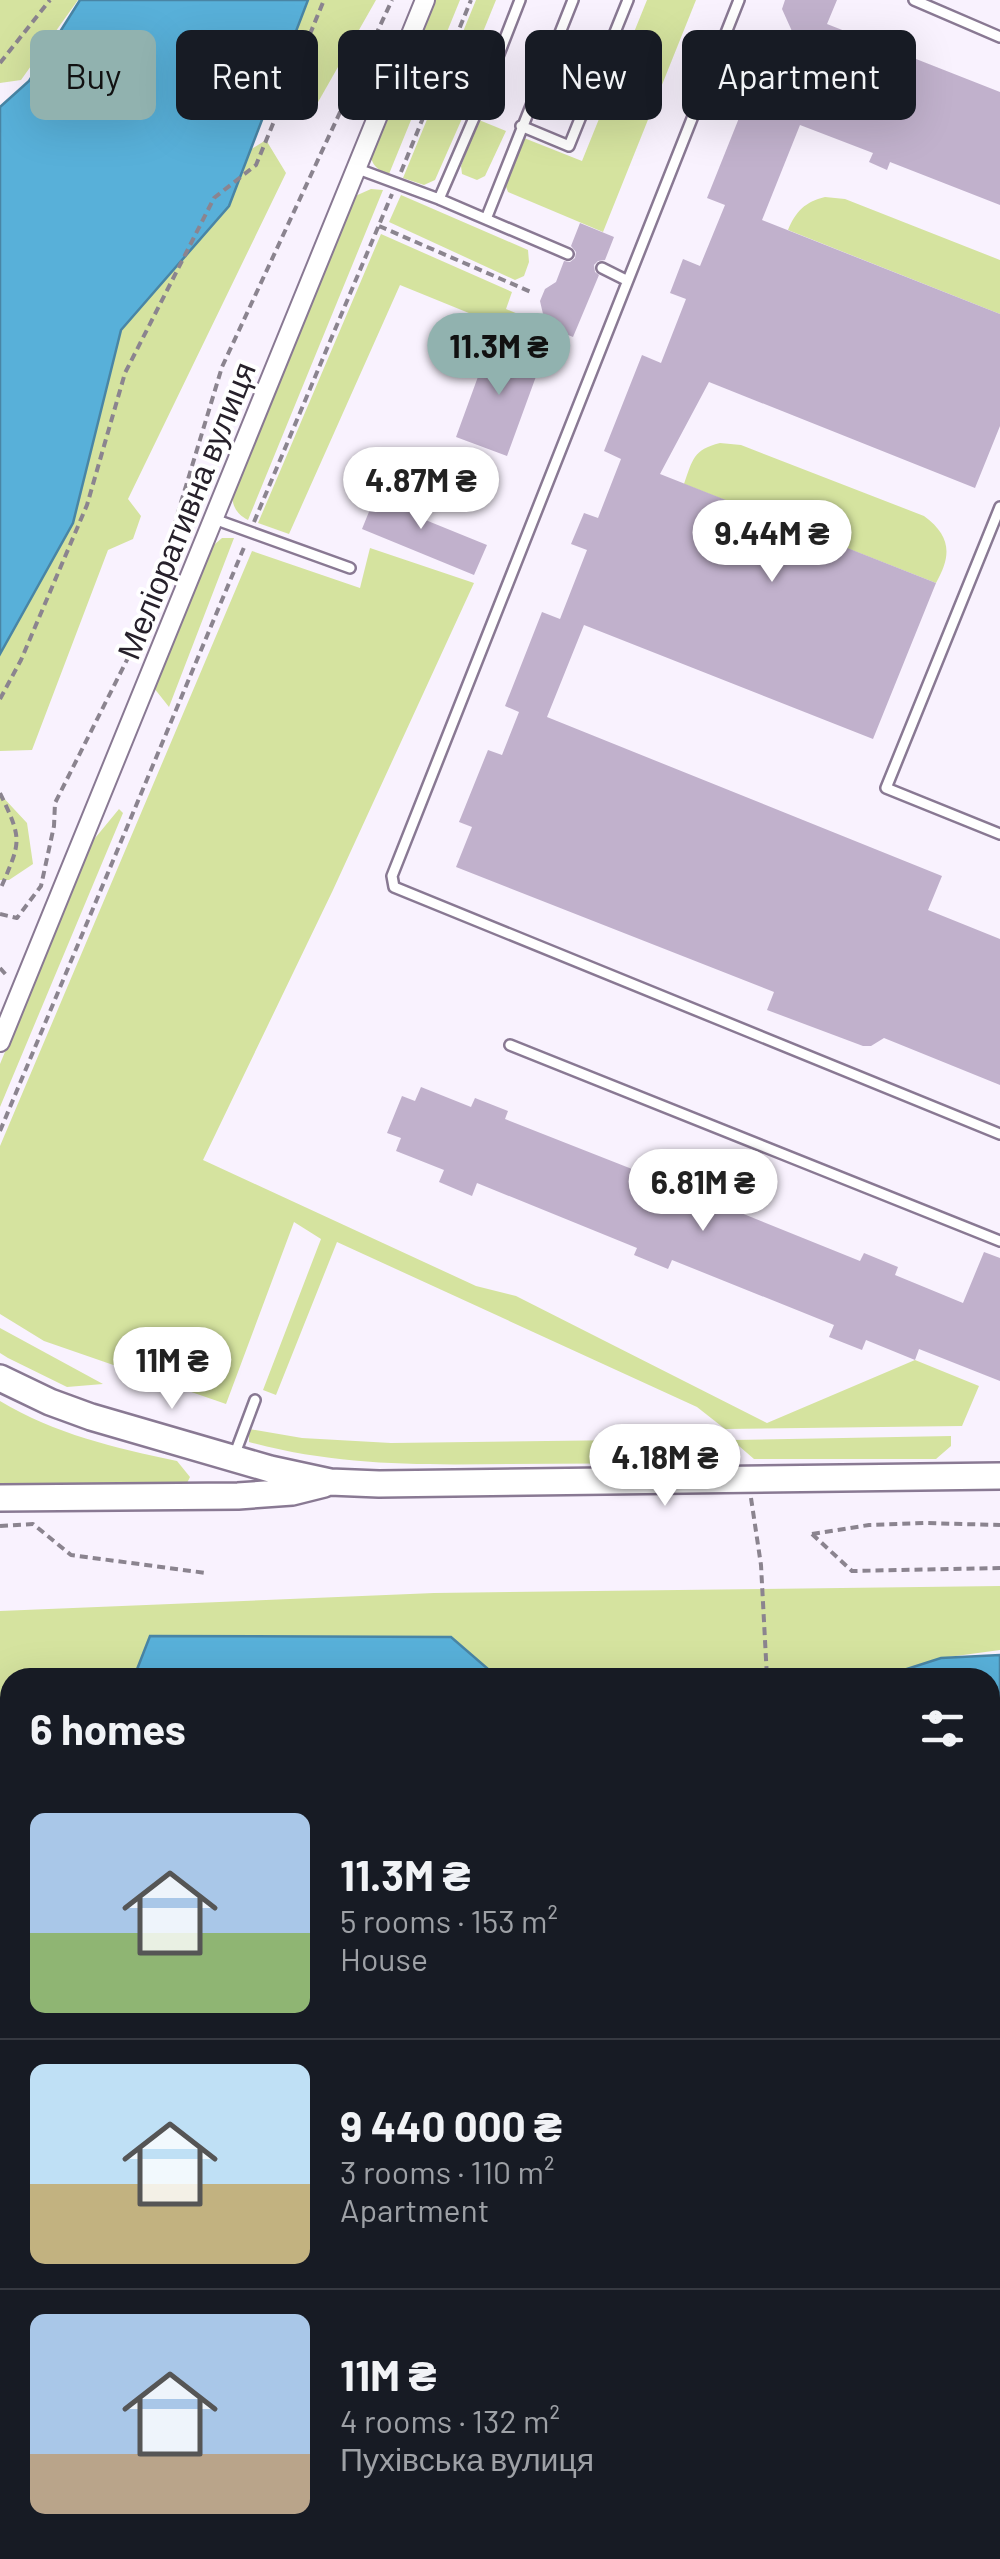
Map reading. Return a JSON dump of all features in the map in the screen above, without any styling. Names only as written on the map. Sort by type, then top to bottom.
[{"type":"street","name":"Меліоративна вулиця","points":[[0,1042],[425,0]]},
{"type":"street","points":[[0,1378],[91,1417],[330,1482],[1000,1476]]},
{"type":"street","points":[[0,1498],[238,1496],[292,1492],[330,1482]]},
{"type":"lane","points":[[439,200],[520,0]]},
{"type":"lane","points":[[486,219],[572,0]]},
{"type":"lane","points":[[522,126],[568,146],[628,0]]},
{"type":"lane","points":[[739,0],[392,876],[394,887],[1000,1134]]},
{"type":"lane","points":[[914,0],[1000,36]]},
{"type":"lane","points":[[358,169],[568,254]]},
{"type":"lane","points":[[602,268],[626,280]]},
{"type":"lane","points":[[1000,507],[886,788],[1000,834]]},
{"type":"lane","points":[[214,519],[350,568]]},
{"type":"lane","points":[[510,1044],[1000,1241]]},
{"type":"lane","points":[[233,1458],[255,1400]]},
{"type":"path","points":[[0,63],[50,0]]},
{"type":"path","points":[[0,699],[21,660],[87,505],[125,372],[214,198],[256,166],[324,0]]},
{"type":"path","points":[[0,914],[17,918],[40,886],[54,826],[55,803],[143,628],[222,367],[392,0]]},
{"type":"path","points":[[0,1132],[397,184],[470,0]]},
{"type":"path","points":[[379,226],[530,292]]},
{"type":"path","points":[[0,793],[17,830],[16,852],[0,890]]},
{"type":"path","points":[[748,1481],[761,1565],[766,1668]]},
{"type":"path","points":[[0,1526],[33,1524],[70,1555],[206,1572]]},
{"type":"path","points":[[1000,1524],[870,1525],[812,1534],[852,1571],[1000,1568]]},
{"type":"green space","points":[[0,0],[78,0],[57,30],[30,30],[30,67],[21,80],[0,83]]},
{"type":"green space","points":[[297,0],[376,0],[359,30],[338,30],[338,67],[318,102],[318,30],[287,30]]},
{"type":"green space","points":[[431,0],[460,0],[448,30],[419,30]]},
{"type":"green space","points":[[476,0],[496,0],[484,30],[464,30]]},
{"type":"green space","points":[[647,0],[696,0],[662,85],[662,30],[635,30]]},
{"type":"green space","points":[[383,120],[411,120],[389,174],[375,166],[370,151]]},
{"type":"green space","points":[[427,120],[461,120],[435,180],[424,185],[403,178]]},
{"type":"green space","points":[[479,120],[506,131],[485,176],[477,180],[462,174],[461,166]]},
{"type":"green space","points":[[599,120],[648,120],[603,232],[508,192],[505,184],[524,138],[582,161]]},
{"type":"green space","points":[[266,140],[286,173],[128,499],[141,516],[133,539],[108,550],[32,750],[0,751],[0,603],[118,298],[214,172]]},
{"type":"green space","points":[[371,189],[383,190],[248,520],[235,508],[232,491],[353,197]]},
{"type":"green space","points":[[401,195],[528,250],[524,276],[515,280],[389,222]]},
{"type":"green space","points":[[825,197],[845,199],[1000,260],[1000,314],[788,230],[802,208]]},
{"type":"green space","points":[[381,234],[512,292],[506,309],[539,323],[533,339],[400,285],[289,534],[258,523]]},
{"type":"green space","points":[[720,443],[741,445],[924,516],[940,531],[946,546],[945,564],[936,583],[684,484],[695,457]]},
{"type":"green space","points":[[222,538],[234,538],[169,707],[154,688],[209,549]]},
{"type":"green space","points":[[370,548],[474,583],[203,1160],[476,1286],[516,1296],[767,1423],[915,1360],[979,1386],[962,1426],[725,1429],[697,1407],[337,1242],[276,1395],[263,1390],[321,1239],[294,1222],[226,1404],[44,1341],[0,1314],[0,1146],[252,551],[360,588]]},
{"type":"green space","points":[[0,794],[27,823],[33,864],[9,880],[0,880]]},
{"type":"green space","points":[[119,809],[123,813],[0,1107],[0,1064],[91,843]]},
{"type":"green space","points":[[0,1328],[103,1384],[67,1387],[8,1358],[0,1353]]},
{"type":"green space","points":[[0,1401],[64,1431],[177,1461],[190,1477],[179,1487],[0,1486]]},
{"type":"green space","points":[[249,1429],[302,1438],[391,1443],[703,1439],[713,1452],[712,1457],[700,1463],[377,1462],[314,1456],[249,1442]]},
{"type":"green space","points":[[951,1436],[951,1446],[936,1459],[754,1459],[732,1440]]},
{"type":"green space","points":[[1000,1586],[1000,1650],[941,1658],[912,1668],[0,1668],[0,1611],[434,1593]]},
{"type":"water","points":[[80,0],[308,0],[296,30],[176,30],[176,120],[262,120],[229,206],[121,330],[73,523],[0,654],[0,107],[30,79],[30,120],[156,120],[156,30],[61,30]]},
{"type":"water","points":[[150,1636],[451,1637],[487,1668],[138,1668]]},
{"type":"water","points":[[1000,1655],[1000,1668],[910,1668],[941,1658]]},
{"type":"building","points":[[785,0],[837,0],[827,24],[842,30],[791,30],[782,9]]},
{"type":"building","points":[[916,59],[1000,92],[1000,205],[890,162],[887,170],[869,162],[873,153],[800,125],[762,220],[1000,314],[1000,426],[975,488],[709,382],[660,474],[936,583],[873,739],[584,625],[547,717],[942,876],[928,910],[1000,939],[1000,1085],[884,1038],[863,1046],[767,1010],[774,992],[456,867],[472,827],[459,822],[488,750],[502,755],[519,712],[505,706],[542,612],[560,619],[587,550],[571,544],[584,513],[598,518],[621,459],[604,451],[642,355],[661,363],[686,299],[670,293],[683,259],[700,266],[725,205],[707,198],[738,120],[916,120]]},
{"type":"building","points":[[580,223],[614,237],[605,260],[594,265],[599,275],[573,337],[539,323],[543,314],[540,301],[545,289],[556,282],[564,261],[575,258],[571,246]]},
{"type":"building","points":[[491,341],[542,360],[507,456],[456,437]]},
{"type":"building","points":[[379,487],[428,507],[423,519],[487,545],[474,575],[362,529]]},
{"type":"building","points":[[421,1087],[471,1107],[475,1098],[508,1111],[505,1119],[665,1182],[669,1172],[703,1185],[699,1196],[860,1261],[864,1253],[898,1267],[895,1275],[963,1303],[984,1252],[1000,1258],[1000,1381],[919,1349],[915,1360],[866,1340],[862,1350],[829,1337],[834,1325],[672,1260],[668,1269],[634,1255],[637,1248],[477,1183],[472,1196],[439,1182],[444,1170],[396,1151],[401,1138],[387,1133],[402,1096],[415,1101]]}]
